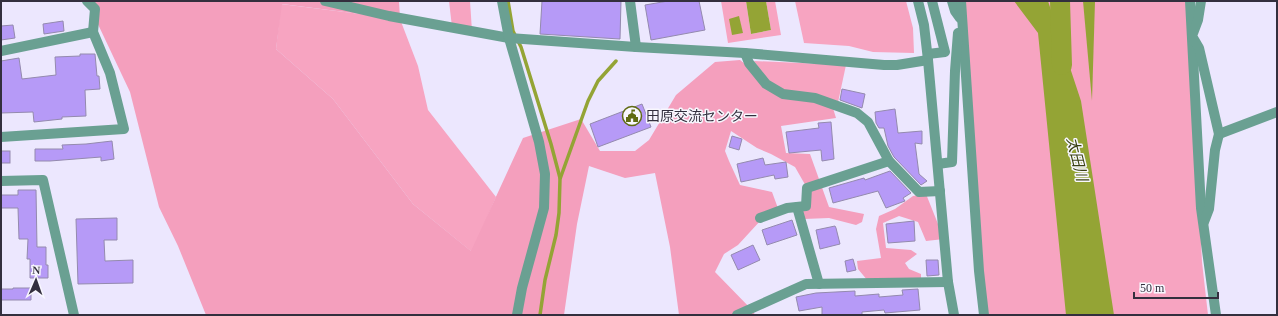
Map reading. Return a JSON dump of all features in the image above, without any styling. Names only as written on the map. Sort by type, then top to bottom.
[{"type":"street","points":[[1,137],[124,129],[110,73],[93,32],[94,9],[87,1]]},
{"type":"street","points":[[325,1],[389,16],[509,38],[745,53],[884,65],[897,65],[945,52],[932,1]]},
{"type":"street","points":[[502,1],[509,38],[539,142],[545,174],[544,208],[522,288],[517,315]]},
{"type":"street","points":[[630,1],[636,47]]},
{"type":"street","points":[[918,1],[924,25],[928,57],[948,282],[954,315]]},
{"type":"street","points":[[938,164],[952,162],[956,43],[961,19],[955,11],[952,1]]},
{"type":"street","points":[[961,1],[979,271],[984,315]]},
{"type":"street","points":[[1190,1],[1201,200],[1216,315]]},
{"type":"street","points":[[1192,36],[1198,20],[1200,1]]},
{"type":"street","points":[[1,51],[93,32]]},
{"type":"street","points":[[1192,36],[1199,48],[1219,134],[1215,150],[1209,209],[1204,224]]},
{"type":"street","points":[[745,53],[749,63],[766,84],[783,94],[815,98],[857,113],[868,122],[889,161],[919,192],[940,190]]},
{"type":"street","points":[[1219,134],[1277,112]]},
{"type":"street","points":[[760,218],[787,208],[806,206],[807,188],[889,161]]},
{"type":"street","points":[[1,181],[43,180],[74,315]]},
{"type":"street","points":[[797,207],[819,284]]},
{"type":"street","points":[[737,315],[754,312],[806,284],[948,282]]},
{"type":"shaded area","points":[[87,1],[399,1],[400,19],[282,4],[276,49],[333,99],[413,204],[471,251],[523,138],[581,119],[600,151],[635,151],[649,140],[676,95],[715,62],[740,60],[781,92],[832,105],[836,118],[781,126],[786,153],[810,154],[829,207],[864,214],[862,222],[856,225],[829,218],[804,219],[797,207],[806,206],[807,188],[795,167],[757,148],[731,131],[725,151],[740,185],[772,192],[779,211],[761,220],[738,245],[724,254],[715,272],[753,311],[755,315],[679,315],[670,247],[655,173],[625,178],[589,166],[577,224],[564,315],[206,315],[178,246],[159,207],[130,92]]},
{"type":"shaded area","points":[[449,1],[470,1],[472,31],[452,27]]},
{"type":"shaded area","points":[[721,1],[746,1],[751,34],[771,30],[766,1],[775,1],[781,35],[728,43]]},
{"type":"shaded area","points":[[795,1],[906,1],[913,28],[914,53],[873,52],[849,46],[804,43]]},
{"type":"shaded area","points":[[961,1],[1189,1],[1202,262],[1208,315],[985,315]]},
{"type":"shaded area","points":[[281,4],[400,19],[418,66],[428,110],[496,197],[472,252],[413,204],[333,99],[276,49]]},
{"type":"shaded area","points":[[754,61],[846,65],[837,107],[773,88]]},
{"type":"shaded area","points":[[926,194],[944,239],[926,241],[918,222],[899,216],[883,223],[886,248],[911,250],[917,254],[905,263],[909,269],[921,274],[921,282],[868,281],[858,269],[857,261],[881,258],[876,229],[879,216],[895,209],[913,196]]},
{"type":"water","points":[[746,1],[766,1],[771,30],[751,34]]},
{"type":"water","points":[[1014,1],[1048,1],[1081,101],[1114,315],[1066,315],[1038,33]]},
{"type":"water","points":[[1083,1],[1095,1],[1092,101]]},
{"type":"water","points":[[739,16],[743,33],[732,35],[729,19]]},
{"type":"building","points":[[542,1],[621,1],[620,39],[540,34]]},
{"type":"building","points":[[668,1],[699,1],[705,30],[651,40],[645,5]]},
{"type":"building","points":[[63,21],[64,31],[44,34],[43,24]]},
{"type":"building","points":[[13,25],[15,38],[1,40],[1,26]]},
{"type":"building","points":[[80,54],[95,54],[97,76],[99,76],[100,89],[85,90],[86,116],[62,117],[62,119],[34,122],[33,112],[1,113],[1,61],[19,58],[22,79],[56,75],[55,57],[80,56]]},
{"type":"building","points":[[842,89],[865,94],[862,108],[840,100]]},
{"type":"building","points":[[642,104],[651,127],[598,147],[590,124]]},
{"type":"building","points":[[895,109],[898,133],[922,131],[922,144],[915,143],[919,174],[927,181],[921,185],[894,157],[888,146],[884,128],[879,128],[876,123],[875,112]]},
{"type":"building","points":[[831,122],[834,159],[822,161],[821,150],[789,153],[786,132],[819,128],[818,123]]},
{"type":"building","points":[[732,136],[742,139],[739,150],[729,147]]},
{"type":"building","points":[[112,141],[114,159],[101,161],[101,157],[35,161],[35,149],[63,149],[62,145]]},
{"type":"building","points":[[1,151],[10,151],[10,163],[1,163]]},
{"type":"building","points":[[763,158],[765,165],[786,162],[788,177],[775,179],[774,175],[741,182],[737,164]]},
{"type":"building","points":[[890,171],[911,193],[903,198],[905,201],[886,208],[878,191],[833,203],[829,188],[864,178],[865,180]]},
{"type":"building","points":[[18,190],[36,190],[37,247],[46,247],[48,278],[30,278],[30,259],[27,259],[28,239],[19,239],[18,208],[1,208],[1,195],[18,195]]},
{"type":"building","points":[[117,218],[117,240],[104,240],[105,261],[133,260],[133,283],[78,284],[76,219]]},
{"type":"building","points":[[792,220],[797,235],[767,245],[762,230]]},
{"type":"building","points":[[914,221],[915,241],[888,243],[886,224]]},
{"type":"building","points":[[835,226],[840,244],[820,249],[816,230]]},
{"type":"building","points":[[753,245],[760,260],[738,270],[731,255]]},
{"type":"building","points":[[853,259],[856,270],[847,272],[845,261]]},
{"type":"building","points":[[926,260],[938,260],[939,275],[927,276]]},
{"type":"building","points":[[31,288],[31,300],[1,300],[1,289]]},
{"type":"building","points":[[918,289],[920,310],[885,313],[884,310],[862,312],[862,315],[822,315],[822,307],[799,311],[796,297],[816,293],[855,291],[855,296],[879,294],[879,297],[903,295],[902,290]]},
{"type":"waterway","points":[[508,1],[513,31],[521,47],[560,178]]},
{"type":"waterway","name":"太田川","points":[[1060,1],[1062,65]]},
{"type":"waterway","points":[[540,315],[545,280],[556,235],[559,213],[560,179],[588,101],[598,81],[616,61]]},
{"type":"place","name":"田原交流センター","points":[[632,116]]}]
